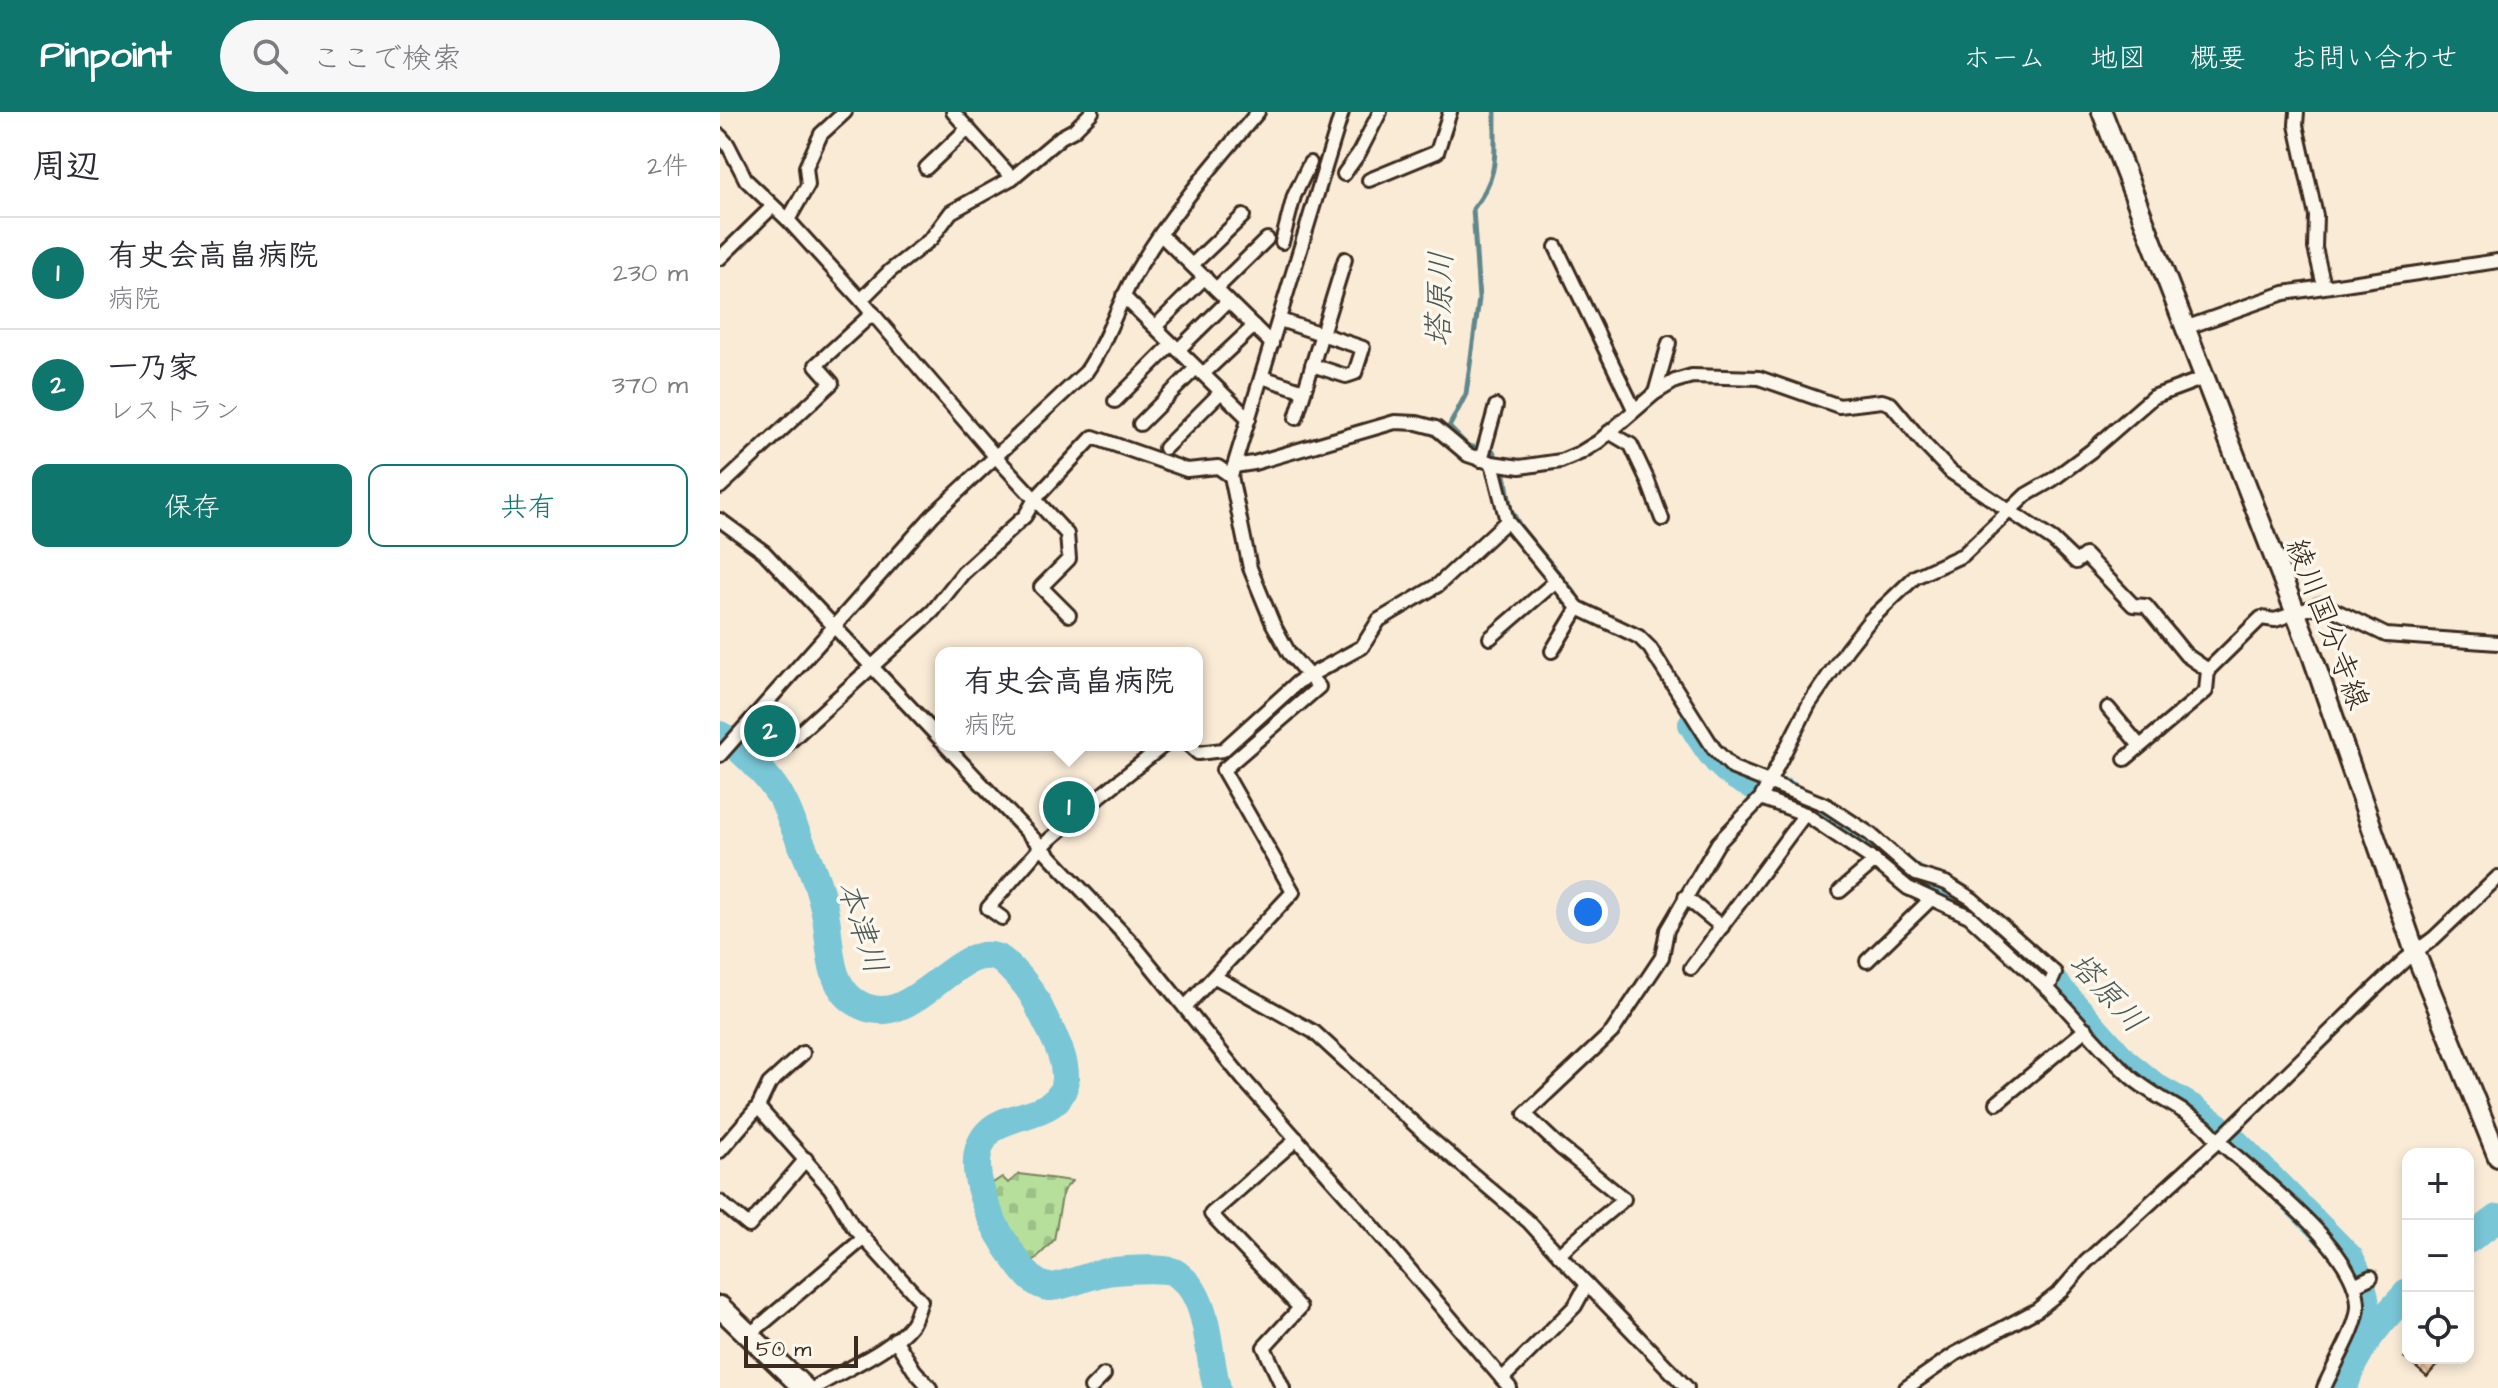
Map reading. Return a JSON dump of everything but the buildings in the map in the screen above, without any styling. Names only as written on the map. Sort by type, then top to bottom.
[{"type":"main road","name":"綾川国分寺線","points":[[2102,112],[2312,655],[2415,952],[2498,1157]]},
{"type":"main road","points":[[720,1307],[804,1388]]},
{"type":"street","points":[[788,220],[808,185],[806,167],[821,134],[845,112]]},
{"type":"street","points":[[953,112],[1012,178]]},
{"type":"street","points":[[861,300],[890,271],[931,239],[951,212],[1012,178],[1061,137],[1074,130],[1092,112]]},
{"type":"street","points":[[720,754],[933,515],[1086,372],[1101,351],[1123,296],[1161,235],[1258,112]]},
{"type":"street","points":[[1186,1006],[1293,892],[1223,770],[1319,687],[1289,653],[1250,568],[1233,471],[1342,112]]},
{"type":"street","points":[[1344,174],[1359,153],[1380,112]]},
{"type":"street","points":[[1369,180],[1437,152],[1450,112]]},
{"type":"street","points":[[2297,112],[2296,125],[2316,216],[2315,248],[2324,286]]},
{"type":"street","points":[[926,168],[968,128]]},
{"type":"street","points":[[720,136],[746,180],[788,220],[873,313],[995,456],[1067,534],[1069,559],[1041,587],[1069,615]]},
{"type":"street","points":[[1282,242],[1294,196],[1310,163]]},
{"type":"street","points":[[720,258],[772,207]]},
{"type":"street","points":[[1192,265],[1243,216]]},
{"type":"street","points":[[1161,235],[1272,344]]},
{"type":"street","points":[[1216,289],[1267,239]]},
{"type":"street","points":[[1556,247],[1634,409]]},
{"type":"street","points":[[1296,418],[1345,259]]},
{"type":"street","points":[[2185,328],[2284,293],[2498,261]]},
{"type":"street","points":[[1155,327],[1205,277]]},
{"type":"street","points":[[1123,296],[1249,419]]},
{"type":"street","points":[[1115,401],[1228,301]]},
{"type":"street","points":[[720,487],[832,383],[816,365],[873,313]]},
{"type":"street","points":[[1280,320],[1363,348],[1355,373],[1346,376],[1312,365]]},
{"type":"street","points":[[1140,424],[1254,326]]},
{"type":"street","points":[[1655,393],[1669,343]]},
{"type":"street","points":[[777,753],[933,611],[963,573],[1025,516],[1035,499],[1093,437],[1187,470],[1218,467],[1233,471],[1395,422],[1417,423],[1436,428],[1468,455],[1520,467],[1561,461],[1580,453],[1655,393],[1675,381],[1692,376],[1759,378],[1839,406],[1882,401],[1891,404],[1951,472],[2053,540],[2076,562],[2085,555],[2133,605],[2146,606],[2186,655],[2208,670]]},
{"type":"street","points":[[1262,377],[1304,391]]},
{"type":"street","points":[[1559,1255],[1586,1228],[1624,1199],[1525,1114],[1612,1032],[1662,957],[1667,930],[1718,843],[1761,798],[1809,704],[1870,620],[1915,577],[1963,555],[2026,495],[2091,451],[2153,397],[2204,378]]},
{"type":"street","points":[[1165,448],[1221,392]]},
{"type":"street","points":[[1496,406],[1486,443],[1485,460],[1507,521],[1578,608],[1639,637],[1650,648],[1714,749],[1733,768],[1826,805],[1870,834],[1916,874],[1946,883],[1972,899],[2055,973],[2048,989]]},
{"type":"street","points":[[1609,432],[1631,445],[1662,519]]},
{"type":"street","points":[[720,520],[764,552],[935,733]]},
{"type":"street","points":[[1196,751],[1223,750],[1298,682],[1362,647],[1379,620],[1438,585],[1507,521]]},
{"type":"street","points":[[1490,638],[1556,581]]},
{"type":"street","points":[[2125,759],[2206,691],[2208,670],[2261,618],[2275,620],[2322,604],[2386,635],[2498,643]]},
{"type":"street","points":[[1552,651],[1578,608]]},
{"type":"street","points":[[2108,708],[2140,746]]},
{"type":"street","points":[[951,751],[1134,945],[1243,1079],[1506,1383],[1575,1306],[1587,1284]]},
{"type":"street","points":[[1002,918],[988,908],[1040,848],[1156,751]]},
{"type":"street","points":[[1761,798],[1805,814],[1875,861],[1908,888],[1969,916],[2048,989],[2131,1077],[2206,1127],[2336,1252],[2354,1285],[2359,1306],[2352,1331],[2324,1388]]},
{"type":"street","points":[[1691,968],[1805,814]]},
{"type":"street","points":[[1840,891],[1875,861]]},
{"type":"street","points":[[1906,1388],[1955,1354],[2037,1310],[2061,1291],[2086,1262],[2218,1141],[2286,1072],[2498,877]]},
{"type":"street","points":[[1945,904],[1946,883]]},
{"type":"street","points":[[1685,897],[1722,927]]},
{"type":"street","points":[[1867,961],[1931,899]]},
{"type":"street","points":[[1215,977],[1314,1032],[1424,1133],[1529,1222],[1687,1388]]},
{"type":"street","points":[[1997,1103],[2086,1029]]},
{"type":"street","points":[[720,1151],[758,1107],[769,1084],[803,1053]]},
{"type":"street","points":[[758,1107],[830,1188],[852,1225],[921,1301],[912,1325],[895,1339],[850,1370],[814,1388]]},
{"type":"street","points":[[1283,1388],[1264,1347],[1300,1308],[1211,1214],[1297,1139]]},
{"type":"street","points":[[720,1202],[749,1226],[806,1159]]},
{"type":"street","points":[[749,1335],[864,1238]]},
{"type":"street","points":[[2354,1285],[2371,1277]]},
{"type":"street","points":[[895,1339],[914,1370],[930,1388]]},
{"type":"street","points":[[1091,1388],[1104,1375]]},
{"type":"green space","points":[[1019,1174],[1072,1181],[1063,1191],[1054,1240],[1033,1262],[1003,1222],[990,1185],[1002,1177],[1008,1183]]},
{"type":"waterway","name":"塔原川","points":[[1495,112],[1492,174],[1473,209],[1479,299],[1466,394],[1449,427],[1468,446],[1493,451],[1498,461]]},
{"type":"waterway","name":"塔原川","points":[[1505,475],[1511,510],[1520,526],[1575,593]]},
{"type":"waterway","name":"塔原川","points":[[1692,724],[1718,762],[1734,776],[1756,787]]},
{"type":"waterway","name":"本津川","points":[[720,735],[756,765],[784,802],[821,895],[835,974],[839,984],[854,1001],[875,1010],[894,1008],[913,999],[966,961],[983,956],[1002,960],[1026,985],[1057,1044],[1065,1079],[1056,1101],[1000,1124],[981,1143],[977,1159],[978,1177],[990,1215],[1020,1265],[1031,1278],[1044,1286],[1061,1285],[1117,1271],[1160,1270],[1177,1274],[1188,1284],[1201,1307],[1217,1388]]},
{"type":"waterway","name":"塔原川","points":[[1784,792],[1847,827],[1917,880],[1937,887]]},
{"type":"waterway","name":"塔原川","points":[[1956,896],[2048,976],[2125,1062],[2157,1088],[2217,1126]]},
{"type":"waterway","name":"塔原川","points":[[2230,1137],[2350,1258],[2366,1304],[2359,1352]]},
{"type":"waterway","points":[[2474,1236],[2498,1218]]},
{"type":"waterway","points":[[2344,1388],[2362,1348],[2402,1299]]},
{"type":"place","name":"一乃家","points":[[770,731]]},
{"type":"place","name":"有史会高畠病院","points":[[1069,807]]}]
